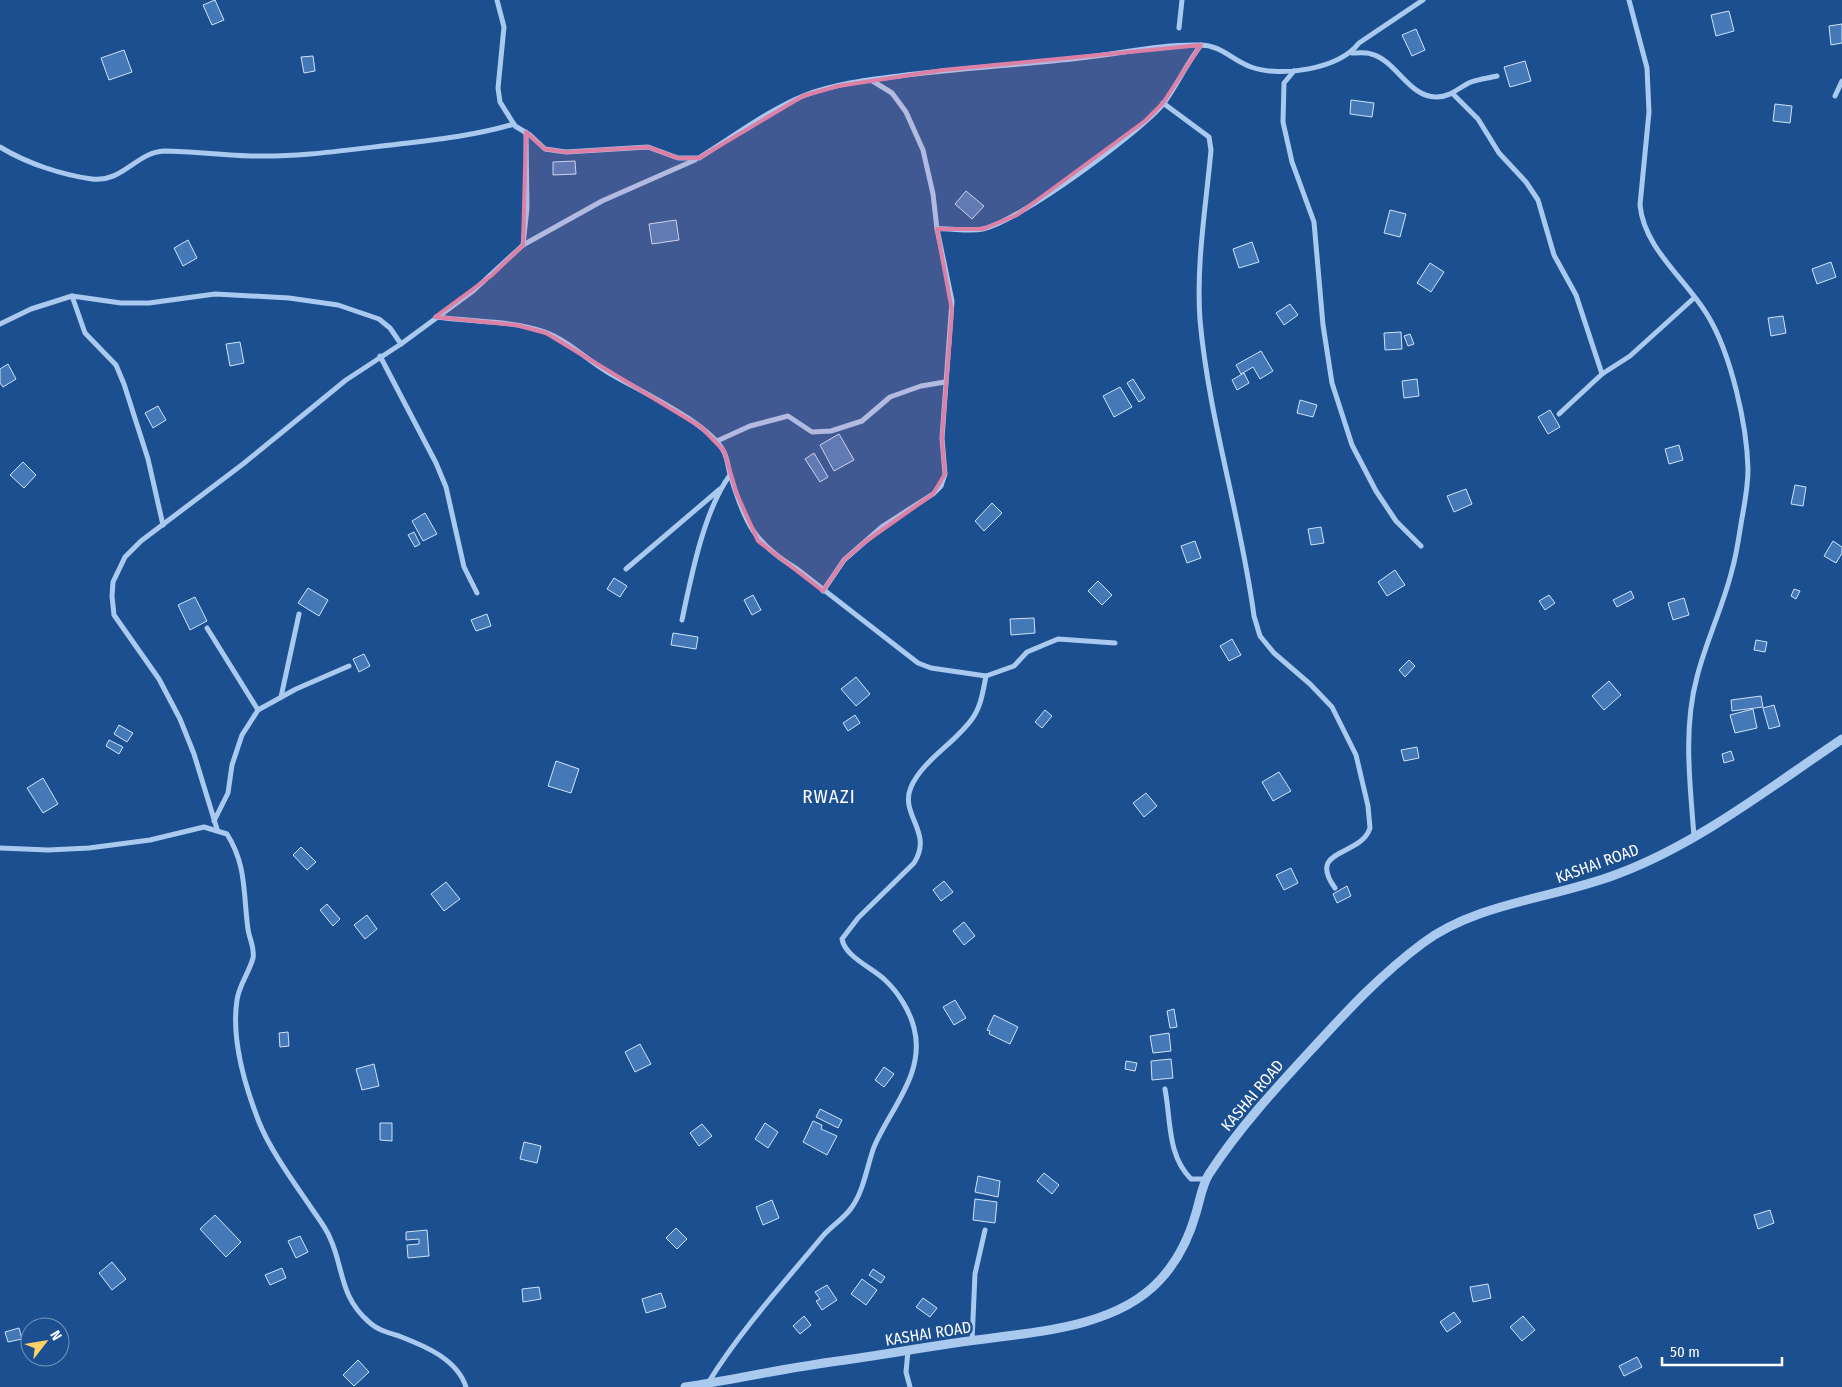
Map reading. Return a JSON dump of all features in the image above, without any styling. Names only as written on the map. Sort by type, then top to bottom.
[{"type":"street","points":[[497,0],[504,27],[498,88],[500,102],[514,124],[545,149],[566,152],[648,147],[678,158],[699,158]]},
{"type":"street","points":[[1179,28],[1182,0]]},
{"type":"street","points":[[1352,53],[1359,43],[1423,0]]},
{"type":"street","points":[[1629,0],[1647,68],[1649,112],[1640,205],[1641,217],[1650,236],[1708,315],[1725,351],[1743,427],[1748,470],[1733,569],[1696,679],[1692,704],[1689,747],[1694,836]]},
{"type":"street","points":[[937,229],[983,229],[1017,215],[1113,148],[1163,103],[1201,45]]},
{"type":"street","points":[[217,830],[194,754],[180,719],[159,679],[114,614],[113,582],[125,557],[346,380],[401,344],[492,275],[522,245],[602,201],[699,158],[803,96],[871,80],[943,70],[1080,58],[1154,48],[1201,45],[1216,46],[1249,67],[1271,72],[1317,67],[1352,53],[1371,54],[1383,60],[1419,92],[1436,98],[1453,94],[1460,87],[1472,81],[1497,76]]},
{"type":"street","points":[[1294,71],[1284,84],[1283,122],[1292,162],[1314,222],[1323,325],[1332,383],[1352,445],[1376,491],[1396,521],[1421,546]]},
{"type":"street","points":[[823,591],[835,571],[864,542],[882,526],[918,504],[941,486],[945,474],[942,438],[952,301],[926,163],[916,133],[892,93],[871,80]]},
{"type":"street","points":[[1835,96],[1842,81]]},
{"type":"street","points":[[1453,94],[1478,118],[1499,153],[1526,182],[1538,200],[1554,255],[1576,295],[1602,374]]},
{"type":"street","points":[[1163,103],[1209,138],[1211,150],[1201,242],[1200,318],[1205,367],[1232,493],[1254,616],[1260,636],[1274,653],[1310,684],[1332,707],[1356,755],[1362,775],[1370,828],[1363,840],[1328,862],[1326,868],[1327,876],[1335,888]]},
{"type":"street","points":[[0,147],[26,162],[92,179],[106,179],[118,175],[154,153],[164,151],[255,156],[336,152],[480,133],[514,124]]},
{"type":"street","points":[[522,245],[527,208],[526,132]]},
{"type":"street","points":[[0,324],[30,309],[72,296],[121,303],[149,302],[215,294],[289,298],[338,305],[379,319],[390,328],[401,344]]},
{"type":"street","points":[[72,296],[85,333],[116,365],[124,384],[148,459],[163,525]]},
{"type":"street","points":[[1559,414],[1602,374],[1630,356],[1694,298]]},
{"type":"street","points":[[435,317],[516,325],[546,333],[604,370],[694,422],[717,441],[724,452],[730,476],[749,526],[758,541],[775,556],[797,569],[918,663],[931,668],[986,676],[1014,666],[1027,652],[1058,639],[1116,643]]},
{"type":"street","points":[[380,356],[436,463],[446,487],[464,567],[477,593]]},
{"type":"street","points":[[717,441],[750,426],[788,416],[812,432],[832,431],[862,421],[890,396],[921,386],[945,382]]},
{"type":"street","points":[[626,569],[720,489],[730,476]]},
{"type":"street","points":[[682,620],[693,568],[720,489]]},
{"type":"street","points":[[280,697],[299,614]]},
{"type":"street","points":[[207,628],[258,710]]},
{"type":"street","points":[[214,821],[228,793],[232,765],[242,735],[258,710],[280,697],[349,666]]},
{"type":"street","points":[[708,1383],[732,1347],[824,1235],[853,1206],[875,1146],[910,1081],[916,1052],[914,1028],[908,1012],[887,981],[846,949],[842,939],[858,918],[914,863],[921,852],[922,842],[908,797],[911,787],[924,768],[973,718],[980,701],[986,676]]},
{"type":"street","name":"KASHAI ROAD","points":[[685,1387],[793,1368],[972,1341],[1040,1334],[1095,1319],[1126,1305],[1158,1282],[1180,1254],[1192,1226],[1206,1179],[1258,1107],[1381,975],[1426,940],[1445,928],[1486,912],[1566,891],[1621,873],[1694,836],[1842,739]]},
{"type":"street","points":[[0,848],[48,850],[89,848],[150,840],[204,827],[227,834],[237,850],[243,871],[248,930],[253,956],[237,1001],[237,1026],[242,1072],[260,1124],[289,1174],[331,1238],[341,1277],[349,1296],[361,1313],[377,1328],[417,1343],[454,1365],[466,1387]]},
{"type":"street","points":[[1165,1089],[1171,1139],[1178,1164],[1191,1179],[1206,1179]]},
{"type":"street","points":[[972,1341],[975,1274],[985,1230]]},
{"type":"street","points":[[908,1352],[906,1372],[910,1387]]},
{"type":"highlighted area","points":[[1201,45],[1163,103],[1145,121],[1017,215],[983,229],[937,229],[952,311],[942,438],[945,474],[933,494],[865,542],[844,560],[823,591],[758,541],[736,492],[724,451],[701,427],[546,333],[516,325],[435,317],[492,275],[523,245],[526,132],[545,149],[566,152],[648,147],[678,158],[699,158],[803,96],[838,86],[943,70]]},
{"type":"building","points":[[215,0],[224,20],[212,25],[203,5]]},
{"type":"building","points":[[1729,11],[1734,31],[1716,36],[1711,15]]},
{"type":"building","points":[[1842,24],[1842,43],[1831,45],[1829,26]]},
{"type":"building","points":[[1416,29],[1425,50],[1412,56],[1402,35]]},
{"type":"building","points":[[124,50],[132,72],[109,80],[101,58]]},
{"type":"building","points":[[313,56],[315,71],[304,73],[301,57]]},
{"type":"building","points":[[1525,61],[1531,81],[1510,87],[1504,67]]},
{"type":"building","points":[[1351,100],[1374,103],[1372,117],[1350,114]]},
{"type":"building","points":[[1775,104],[1792,106],[1790,123],[1773,121]]},
{"type":"building","points":[[575,161],[576,174],[553,175],[553,162]]},
{"type":"building","points":[[966,191],[984,206],[972,219],[955,204]]},
{"type":"building","points":[[1390,210],[1406,214],[1400,237],[1384,233]]},
{"type":"building","points":[[676,220],[679,240],[652,244],[649,224]]},
{"type":"building","points":[[188,240],[197,258],[183,266],[174,248]]},
{"type":"building","points":[[1252,242],[1259,262],[1239,268],[1233,249]]},
{"type":"building","points":[[1831,262],[1836,277],[1817,284],[1812,269]]},
{"type":"building","points":[[1430,263],[1444,272],[1431,292],[1417,283]]},
{"type":"building","points":[[1290,304],[1298,315],[1284,325],[1276,313]]},
{"type":"building","points":[[1783,316],[1786,333],[1771,336],[1768,318]]},
{"type":"building","points":[[1401,332],[1402,349],[1385,350],[1384,333]]},
{"type":"building","points":[[1410,334],[1414,344],[1408,346],[1404,336]]},
{"type":"building","points":[[240,342],[244,363],[230,366],[226,344]]},
{"type":"building","points":[[1261,351],[1273,371],[1260,379],[1253,367],[1241,374],[1236,365]]},
{"type":"building","points":[[8,364],[16,379],[3,387],[0,383],[0,369]]},
{"type":"building","points":[[1244,373],[1249,383],[1237,390],[1232,380]]},
{"type":"building","points":[[1133,379],[1145,398],[1139,402],[1127,383]]},
{"type":"building","points":[[1417,379],[1419,396],[1404,398],[1402,381]]},
{"type":"building","points":[[1120,387],[1132,407],[1114,417],[1103,396]]},
{"type":"building","points":[[1300,400],[1317,405],[1313,417],[1297,413]]},
{"type":"building","points":[[158,406],[166,420],[153,428],[145,413]]},
{"type":"building","points":[[1550,410],[1560,427],[1548,434],[1538,417]]},
{"type":"building","points":[[839,434],[854,460],[834,471],[820,445]]},
{"type":"building","points":[[1679,445],[1683,460],[1669,464],[1665,449]]},
{"type":"building","points":[[814,453],[828,477],[820,482],[805,459]]},
{"type":"building","points":[[23,462],[36,475],[24,488],[10,475]]},
{"type":"building","points":[[1795,485],[1806,487],[1803,506],[1791,504]]},
{"type":"building","points":[[1466,489],[1472,504],[1454,512],[1447,496]]},
{"type":"building","points":[[992,503],[1002,513],[984,531],[975,521]]},
{"type":"building","points":[[425,513],[437,534],[423,541],[412,521]]},
{"type":"building","points":[[1321,527],[1324,543],[1311,545],[1308,529]]},
{"type":"building","points":[[414,532],[420,544],[415,547],[408,535]]},
{"type":"building","points":[[1195,541],[1201,558],[1187,563],[1181,546]]},
{"type":"building","points":[[1833,541],[1842,547],[1842,553],[1836,563],[1824,556]]},
{"type":"building","points":[[1395,570],[1405,585],[1387,596],[1378,582]]},
{"type":"building","points":[[614,578],[627,586],[620,597],[607,589]]},
{"type":"building","points":[[1098,581],[1112,595],[1102,605],[1088,591]]},
{"type":"building","points":[[308,588],[328,600],[319,616],[298,603]]},
{"type":"building","points":[[1794,589],[1800,591],[1796,599],[1791,596]]},
{"type":"building","points":[[1631,591],[1634,598],[1617,607],[1613,600]]},
{"type":"building","points":[[753,595],[761,610],[752,615],[744,600]]},
{"type":"building","points":[[1549,595],[1555,603],[1545,610],[1539,601]]},
{"type":"building","points":[[195,597],[207,621],[190,630],[178,605]]},
{"type":"building","points":[[1684,598],[1689,615],[1673,620],[1668,603]]},
{"type":"building","points":[[487,614],[491,626],[476,631],[471,620]]},
{"type":"building","points":[[1034,618],[1035,633],[1011,635],[1010,619]]},
{"type":"building","points":[[673,633],[698,637],[696,649],[671,645]]},
{"type":"building","points":[[1232,639],[1241,655],[1229,661],[1220,646]]},
{"type":"building","points":[[1756,640],[1767,642],[1765,652],[1754,650]]},
{"type":"building","points":[[364,654],[370,666],[359,672],[353,659]]},
{"type":"building","points":[[1409,660],[1415,666],[1405,677],[1399,670]]},
{"type":"building","points":[[856,677],[870,694],[856,706],[841,689]]},
{"type":"building","points":[[1609,681],[1621,695],[1604,710],[1592,696]]},
{"type":"building","points":[[1761,696],[1763,707],[1732,711],[1731,700]]},
{"type":"building","points":[[1774,705],[1780,726],[1769,729],[1763,708]]},
{"type":"building","points":[[1753,709],[1757,728],[1735,733],[1730,715]]},
{"type":"building","points":[[1045,710],[1052,716],[1042,728],[1035,722]]},
{"type":"building","points":[[855,715],[860,723],[848,731],[843,723]]},
{"type":"building","points":[[119,725],[133,733],[127,742],[114,734]]},
{"type":"building","points":[[109,740],[123,747],[119,754],[106,746]]},
{"type":"building","points":[[1417,747],[1419,758],[1404,761],[1401,750]]},
{"type":"building","points":[[1731,751],[1734,760],[1724,763],[1722,754]]},
{"type":"building","points":[[556,761],[579,769],[571,793],[548,786]]},
{"type":"building","points":[[1279,772],[1291,791],[1273,801],[1262,782]]},
{"type":"building","points":[[43,778],[58,804],[43,813],[27,788]]},
{"type":"building","points":[[1146,793],[1157,806],[1144,817],[1133,803]]},
{"type":"building","points":[[301,847],[316,862],[307,870],[293,855]]},
{"type":"building","points":[[1291,868],[1298,883],[1284,890],[1276,875]]},
{"type":"building","points":[[944,881],[953,892],[941,901],[933,890]]},
{"type":"building","points":[[446,882],[460,899],[444,911],[431,894]]},
{"type":"building","points":[[1347,886],[1351,896],[1337,903],[1333,894]]},
{"type":"building","points":[[327,904],[340,919],[333,926],[320,910]]},
{"type":"building","points":[[367,915],[377,929],[365,939],[354,925]]},
{"type":"building","points":[[964,922],[975,936],[964,945],[953,931]]},
{"type":"building","points":[[955,1000],[966,1018],[954,1025],[943,1007]]},
{"type":"building","points":[[1174,1009],[1177,1027],[1170,1028],[1167,1011]]},
{"type":"building","points":[[994,1015],[1018,1027],[1010,1044],[989,1034],[990,1031],[987,1030]]},
{"type":"building","points":[[288,1032],[289,1046],[280,1047],[279,1033]]},
{"type":"building","points":[[1169,1033],[1171,1051],[1153,1053],[1150,1036]]},
{"type":"building","points":[[640,1044],[651,1064],[635,1072],[625,1052]]},
{"type":"building","points":[[1171,1059],[1173,1078],[1152,1080],[1151,1061]]},
{"type":"building","points":[[1126,1061],[1137,1063],[1135,1071],[1125,1069]]},
{"type":"building","points":[[374,1064],[379,1086],[362,1090],[356,1069]]},
{"type":"building","points":[[884,1067],[894,1074],[884,1087],[875,1080]]},
{"type":"building","points":[[820,1109],[842,1120],[838,1128],[816,1117]]},
{"type":"building","points":[[813,1121],[822,1125],[821,1129],[837,1136],[827,1155],[803,1142]]},
{"type":"building","points":[[380,1123],[392,1123],[392,1141],[380,1140]]},
{"type":"building","points":[[765,1123],[778,1132],[768,1148],[755,1139]]},
{"type":"building","points":[[702,1124],[712,1136],[699,1146],[690,1133]]},
{"type":"building","points":[[524,1142],[541,1146],[537,1163],[520,1159]]},
{"type":"building","points":[[1044,1173],[1059,1185],[1052,1194],[1037,1181]]},
{"type":"building","points":[[978,1176],[1000,1181],[998,1197],[975,1192]]},
{"type":"building","points":[[975,1199],[997,1202],[995,1223],[973,1220]]},
{"type":"building","points":[[772,1200],[779,1218],[763,1225],[756,1207]]},
{"type":"building","points":[[1770,1210],[1774,1223],[1758,1229],[1754,1215]]},
{"type":"building","points":[[215,1215],[241,1242],[226,1257],[200,1229]]},
{"type":"building","points":[[676,1228],[687,1239],[677,1249],[666,1238]]},
{"type":"building","points":[[427,1230],[429,1256],[408,1258],[407,1245],[419,1244],[419,1239],[406,1240],[406,1232]]},
{"type":"building","points":[[300,1236],[308,1252],[296,1258],[288,1241]]},
{"type":"building","points":[[112,1262],[126,1279],[112,1290],[99,1273]]},
{"type":"building","points":[[282,1268],[286,1278],[270,1285],[265,1275]]},
{"type":"building","points":[[873,1269],[885,1277],[881,1283],[869,1275]]},
{"type":"building","points":[[862,1279],[877,1290],[866,1305],[851,1294]]},
{"type":"building","points":[[1488,1284],[1491,1298],[1473,1302],[1470,1287]]},
{"type":"building","points":[[827,1285],[837,1300],[822,1310],[816,1301],[820,1299],[815,1292]]},
{"type":"building","points":[[539,1287],[541,1299],[523,1302],[522,1289]]},
{"type":"building","points":[[661,1293],[666,1307],[646,1313],[642,1299]]},
{"type":"building","points":[[923,1298],[937,1308],[930,1317],[916,1307]]},
{"type":"building","points":[[1454,1312],[1461,1322],[1447,1332],[1440,1322]]},
{"type":"building","points":[[804,1316],[811,1325],[800,1334],[793,1326]]},
{"type":"building","points":[[1523,1316],[1535,1330],[1522,1341],[1510,1327]]},
{"type":"building","points":[[19,1328],[20,1339],[8,1342],[5,1332]]},
{"type":"building","points":[[1637,1357],[1642,1367],[1624,1376],[1619,1366]]},
{"type":"building","points":[[358,1360],[369,1372],[354,1386],[343,1375]]},
{"type":"district","name":"RWAZI","points":[[829,796]]}]
